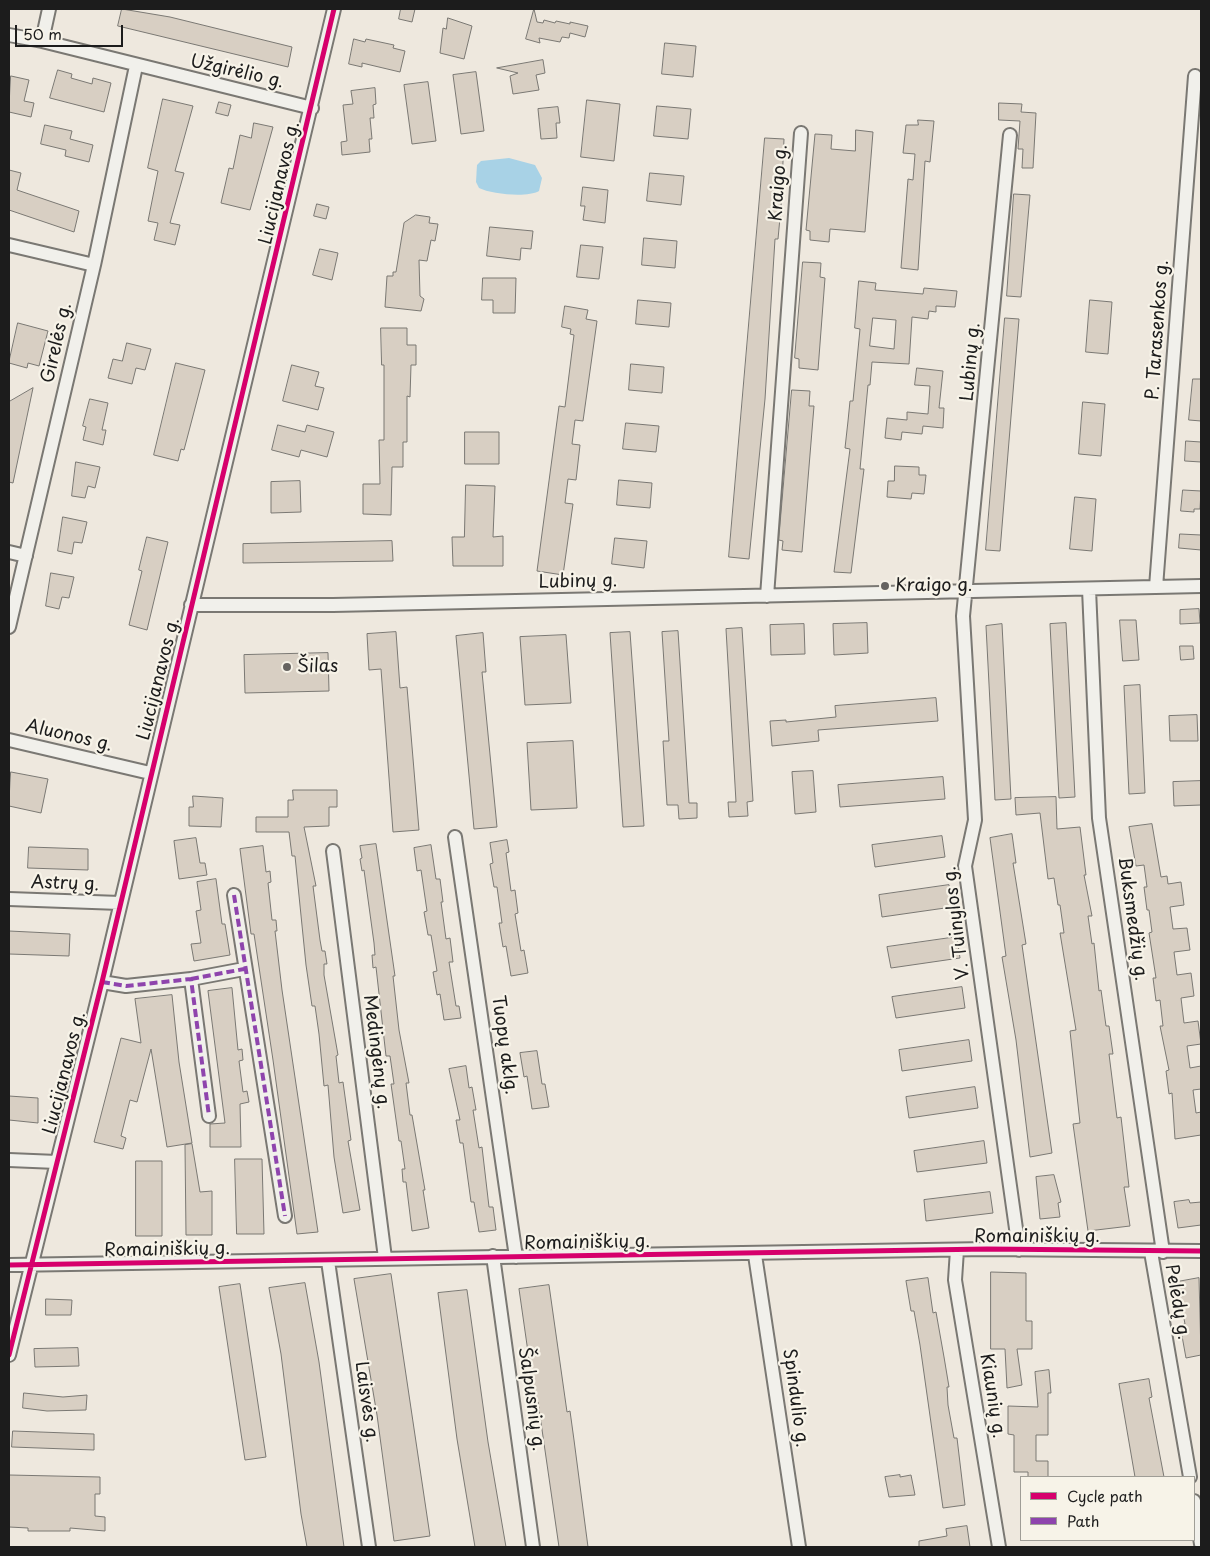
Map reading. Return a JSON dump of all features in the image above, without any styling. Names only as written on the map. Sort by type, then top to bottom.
[{"type":"street","points":[[42,41],[50,9]]},
{"type":"street","name":"Liucijanavos g.","points":[[9,1355],[102,982],[150,773],[312,108],[334,9]]},
{"type":"street","name":"Užgirėlio g.","points":[[9,35],[42,41],[136,66],[312,108]]},
{"type":"street","name":"Girelės g.","points":[[9,627],[94,265],[136,66]]},
{"type":"street","name":"P. Tarasenkos g.","points":[[1156,587],[1195,76]]},
{"type":"street","name":"Kraigo g.","points":[[767,596],[801,133]]},
{"type":"street","name":"Lubinų g.","points":[[967,591],[1010,135]]},
{"type":"street","points":[[9,245],[94,265]]},
{"type":"street","points":[[9,552],[26,556]]},
{"type":"street","name":"Lubinų g.","points":[[191,605],[333,605],[1201,586]]},
{"type":"street","name":"Buksmedžių g.","points":[[1089,589],[1099,818],[1157,1252]]},
{"type":"street","name":"V. Tuinylos g.","points":[[967,591],[963,616],[975,820],[965,866],[1018,1250]]},
{"type":"street","name":"Aluonos g.","points":[[9,740],[150,773]]},
{"type":"street","name":"Tuopų aklg.","points":[[455,837],[516,1257]]},
{"type":"street","name":"Medingėnų g.","points":[[333,851],[385,1258]]},
{"type":"street","points":[[234,894],[244,969],[285,1216]]},
{"type":"street","name":"Astrų g.","points":[[9,899],[120,904]]},
{"type":"street","points":[[102,982],[126,986],[191,979],[244,969]]},
{"type":"street","points":[[191,979],[208,1116]]},
{"type":"street","points":[[9,1160],[57,1162]]},
{"type":"street","name":"Romainiškių g.","points":[[9,1265],[328,1261],[493,1256],[756,1255],[958,1250],[1201,1251]]},
{"type":"street","name":"Kiaunių g.","points":[[958,1250],[955,1280],[999,1547]]},
{"type":"street","name":"Pelėdų g.","points":[[1157,1252],[1190,1476]]},
{"type":"street","name":"Spindulio g.","points":[[756,1255],[799,1547]]},
{"type":"street","name":"Šalpusnių g.","points":[[493,1256],[534,1547]]},
{"type":"street","name":"Laisvės g.","points":[[328,1261],[369,1547]]},
{"type":"street","points":[[1195,1507],[1201,1544]]},
{"type":"water","points":[[509,158],[535,165],[542,178],[539,191],[526,194],[509,194],[479,188],[476,182],[477,165],[481,161]]},
{"type":"building","points":[[122,9],[170,17],[292,47],[288,67],[118,26]]},
{"type":"building","points":[[401,9],[415,9],[412,22],[399,19]]},
{"type":"building","points":[[534,9],[537,22],[543,23],[544,20],[570,24],[570,22],[588,26],[585,37],[570,33],[569,38],[562,37],[560,42],[539,38],[540,43],[526,39]]},
{"type":"building","points":[[448,18],[472,26],[464,59],[440,53],[443,28],[446,29]]},
{"type":"building","points":[[354,39],[365,42],[366,39],[394,45],[393,48],[405,51],[400,72],[362,63],[362,67],[349,64]]},
{"type":"building","points":[[665,43],[696,46],[693,77],[662,74]]},
{"type":"building","points":[[543,60],[545,73],[536,75],[539,90],[513,94],[510,76],[518,73],[497,68]]},
{"type":"building","points":[[58,70],[72,74],[71,78],[92,84],[93,78],[111,83],[104,112],[50,98]]},
{"type":"building","points":[[476,72],[484,131],[461,134],[453,75]]},
{"type":"building","points":[[11,76],[29,80],[24,101],[34,103],[31,117],[9,112]]},
{"type":"building","points":[[428,82],[436,141],[412,144],[404,85]]},
{"type":"building","points":[[375,88],[376,104],[373,105],[374,118],[370,118],[372,139],[369,139],[370,152],[342,155],[341,142],[347,141],[343,105],[353,104],[351,91]]},
{"type":"building","points":[[163,99],[193,106],[175,171],[184,173],[170,223],[180,225],[175,245],[154,240],[158,223],[148,221],[158,171],[148,168]]},
{"type":"building","points":[[587,100],[620,104],[614,161],[581,157]]},
{"type":"building","points":[[219,102],[231,105],[228,116],[216,113]]},
{"type":"building","points":[[999,103],[1022,104],[1021,112],[1036,113],[1033,168],[1022,168],[1023,149],[1018,149],[1020,121],[999,120]]},
{"type":"building","points":[[657,106],[691,109],[688,139],[654,136]]},
{"type":"building","points":[[558,107],[560,123],[556,123],[557,138],[541,139],[538,109]]},
{"type":"building","points":[[918,120],[934,121],[930,162],[925,161],[918,270],[901,268],[908,179],[913,180],[915,154],[903,153],[906,125],[918,125]]},
{"type":"building","points":[[254,123],[273,127],[250,210],[221,203],[229,168],[233,169],[240,135],[251,138]]},
{"type":"building","points":[[45,125],[72,131],[70,139],[93,145],[89,162],[65,156],[66,150],[41,144]]},
{"type":"building","points":[[856,130],[873,132],[865,232],[830,229],[829,242],[810,240],[810,231],[806,230],[815,134],[832,135],[831,149],[855,151]]},
{"type":"building","points":[[765,138],[784,139],[781,207],[778,239],[775,239],[765,399],[749,559],[729,557]]},
{"type":"building","points":[[9,170],[21,173],[17,190],[79,211],[74,232],[9,210]]},
{"type":"building","points":[[650,173],[684,176],[681,205],[647,201]]},
{"type":"building","points":[[583,187],[608,190],[605,223],[583,220],[585,206],[581,206]]},
{"type":"building","points":[[1014,194],[1030,195],[1021,297],[1007,296]]},
{"type":"building","points":[[317,204],[329,207],[326,219],[314,216]]},
{"type":"building","points":[[416,215],[430,217],[429,223],[438,224],[435,241],[431,240],[427,261],[419,260],[420,296],[424,299],[421,311],[385,307],[387,276],[393,276],[393,272],[396,272],[404,223]]},
{"type":"building","points":[[490,227],[533,231],[531,249],[521,248],[520,260],[487,256]]},
{"type":"building","points":[[644,238],[677,241],[675,268],[642,265]]},
{"type":"building","points":[[581,245],[603,247],[599,279],[577,277]]},
{"type":"building","points":[[320,249],[338,253],[332,280],[313,275]]},
{"type":"building","points":[[803,262],[821,263],[820,277],[825,278],[818,370],[799,368],[799,359],[795,358]]},
{"type":"building","points":[[483,278],[516,278],[515,313],[493,313],[493,300],[482,300]]},
{"type":"building","points":[[859,281],[876,283],[875,290],[923,294],[924,288],[957,291],[955,307],[936,306],[936,312],[929,311],[928,319],[912,317],[909,364],[872,362],[860,469],[864,469],[851,573],[834,572],[850,449],[845,448],[850,401],[853,401],[860,329],[855,328]],"holes":[[[873,318],[896,320],[894,349],[870,346]]]},
{"type":"building","points":[[638,300],[671,303],[669,327],[636,324]]},
{"type":"building","points":[[1090,300],[1112,302],[1108,354],[1086,352]]},
{"type":"building","points":[[565,306],[588,310],[586,319],[597,321],[583,421],[575,420],[572,444],[580,445],[576,480],[568,479],[565,503],[573,504],[563,575],[537,571],[559,406],[565,407],[574,335],[570,334],[571,329],[562,327]]},
{"type":"building","points":[[1005,318],[1019,319],[1000,551],[986,550]]},
{"type":"building","points":[[18,323],[48,331],[39,366],[28,363],[27,368],[9,363]]},
{"type":"building","points":[[381,328],[407,328],[407,345],[416,345],[416,365],[411,365],[410,397],[407,396],[407,442],[403,442],[403,467],[392,467],[391,515],[363,514],[363,484],[380,484],[379,440],[384,440],[384,365],[382,365]]},
{"type":"building","points":[[127,343],[151,349],[145,370],[136,368],[132,384],[108,378],[113,359],[122,361]]},
{"type":"building","points":[[176,363],[205,370],[184,450],[181,449],[178,461],[154,455]]},
{"type":"building","points":[[631,364],[664,367],[662,393],[629,390]]},
{"type":"building","points":[[292,365],[319,372],[315,386],[324,388],[318,410],[283,401]]},
{"type":"building","points":[[917,368],[943,371],[939,408],[944,408],[943,428],[923,426],[922,434],[902,432],[901,440],[885,438],[887,418],[907,420],[907,412],[928,414],[930,386],[915,385]]},
{"type":"building","points":[[1193,379],[1201,379],[1201,421],[1189,420]]},
{"type":"building","points":[[33,388],[13,483],[9,482],[9,402]]},
{"type":"building","points":[[792,390],[810,391],[809,406],[814,406],[802,552],[782,550],[783,541],[779,540]]},
{"type":"building","points":[[90,399],[108,403],[102,430],[106,430],[103,445],[83,440],[86,427],[83,426]]},
{"type":"building","points":[[1083,402],[1105,404],[1101,456],[1079,454]]},
{"type":"building","points":[[626,423],[659,426],[656,452],[623,449]]},
{"type":"building","points":[[278,425],[305,432],[307,425],[334,432],[327,457],[301,450],[299,457],[272,450]]},
{"type":"building","points":[[465,432],[499,432],[499,464],[465,464]]},
{"type":"building","points":[[1186,441],[1201,442],[1201,462],[1185,461]]},
{"type":"building","points":[[76,462],[100,467],[95,488],[88,486],[85,498],[72,496]]},
{"type":"building","points":[[895,466],[919,467],[919,475],[926,475],[924,494],[912,493],[911,499],[887,497],[888,481],[894,481]]},
{"type":"building","points":[[619,480],[652,483],[650,508],[617,505]]},
{"type":"building","points":[[300,481],[301,512],[271,513],[271,482]]},
{"type":"building","points":[[466,485],[495,486],[493,537],[503,536],[503,566],[453,566],[452,537],[464,537]]},
{"type":"building","points":[[1183,490],[1201,491],[1200,509],[1194,509],[1194,512],[1181,511]]},
{"type":"building","points":[[1075,497],[1096,499],[1092,551],[1070,549]]},
{"type":"building","points":[[63,517],[87,522],[82,543],[74,542],[72,554],[58,551]]},
{"type":"building","points":[[1180,534],[1201,535],[1201,550],[1179,548]]},
{"type":"building","points":[[147,537],[168,542],[147,630],[129,625],[142,571],[139,570]]},
{"type":"building","points":[[615,538],[647,541],[644,568],[612,564]]},
{"type":"building","points":[[392,541],[393,561],[243,563],[243,544]]},
{"type":"building","points":[[51,573],[74,577],[69,598],[62,597],[59,609],[46,606]]},
{"type":"building","points":[[1199,609],[1200,623],[1180,624],[1180,610]]},
{"type":"building","points":[[1120,620],[1136,620],[1139,660],[1123,661]]},
{"type":"building","points":[[867,623],[868,653],[834,655],[833,624]]},
{"type":"building","points":[[1066,623],[1075,797],[1059,798],[1050,624]]},
{"type":"building","points":[[804,624],[805,654],[771,655],[770,625]]},
{"type":"building","points":[[1002,624],[1011,799],[995,800],[986,626]]},
{"type":"building","points":[[742,628],[753,801],[747,802],[748,816],[729,817],[728,802],[736,802],[726,629]]},
{"type":"building","points":[[678,631],[689,803],[697,803],[697,818],[679,819],[678,805],[667,805],[663,741],[669,741],[662,632]]},
{"type":"building","points":[[396,632],[400,688],[407,687],[419,830],[393,832],[381,669],[369,670],[367,634]]},
{"type":"building","points":[[630,632],[644,826],[623,827],[610,633]]},
{"type":"building","points":[[483,633],[486,672],[482,672],[497,827],[474,829],[456,636]]},
{"type":"building","points":[[566,635],[571,703],[525,705],[520,637]]},
{"type":"building","points":[[1180,646],[1193,646],[1194,659],[1181,660]]},
{"type":"building","name":"Šilas","points":[[328,653],[329,691],[245,693],[244,655]]},
{"type":"building","points":[[1140,685],[1145,793],[1129,794],[1124,686]]},
{"type":"building","points":[[936,698],[938,721],[818,730],[819,741],[772,746],[770,721],[786,720],[786,722],[836,717],[835,706]]},
{"type":"building","points":[[1197,715],[1198,741],[1170,741],[1169,716]]},
{"type":"building","points":[[573,741],[577,808],[531,810],[527,743]]},
{"type":"building","points":[[813,771],[816,812],[795,814],[792,772]]},
{"type":"building","points":[[11,772],[48,779],[41,813],[9,806]]},
{"type":"building","points":[[943,777],[945,799],[840,807],[838,785]]},
{"type":"building","points":[[1201,781],[1201,805],[1174,806],[1173,782]]},
{"type":"building","points":[[293,790],[337,790],[337,807],[329,807],[329,826],[304,827],[316,886],[313,886],[320,940],[322,951],[325,951],[327,964],[324,964],[324,975],[338,1055],[336,1056],[339,1083],[343,1082],[351,1140],[348,1141],[360,1210],[343,1213],[334,1157],[328,1085],[324,1086],[315,1006],[312,1006],[306,965],[295,856],[292,856],[289,832],[256,832],[256,817],[288,817],[288,800],[293,800]]},
{"type":"building","points":[[193,796],[223,798],[221,827],[189,826],[189,807],[193,807]]},
{"type":"building","points":[[1056,797],[1057,829],[1080,827],[1086,875],[1084,875],[1092,916],[1088,916],[1092,944],[1094,943],[1099,991],[1101,990],[1106,1026],[1109,1026],[1113,1054],[1109,1054],[1117,1118],[1121,1117],[1129,1187],[1124,1187],[1130,1226],[1088,1231],[1073,1124],[1080,1123],[1070,1031],[1076,1030],[1060,933],[1064,933],[1060,905],[1058,905],[1054,878],[1048,879],[1040,813],[1016,815],[1015,798]]},
{"type":"building","points":[[1152,824],[1161,877],[1167,876],[1168,884],[1181,882],[1184,905],[1170,907],[1173,929],[1187,928],[1190,950],[1174,952],[1177,975],[1191,973],[1194,996],[1181,998],[1184,1023],[1198,1021],[1201,1044],[1187,1046],[1190,1068],[1201,1066],[1201,1089],[1193,1090],[1196,1113],[1201,1112],[1201,1135],[1175,1139],[1172,1093],[1169,1094],[1166,1071],[1169,1070],[1160,1026],[1163,1026],[1160,1000],[1156,1001],[1153,978],[1156,978],[1149,933],[1152,932],[1144,887],[1147,887],[1144,865],[1136,866],[1129,827]]},
{"type":"building","points":[[1012,834],[1016,863],[1013,863],[1026,944],[1022,945],[1052,1153],[1030,1157],[1016,1040],[1002,957],[1006,956],[990,838]]},
{"type":"building","points":[[942,836],[945,857],[875,867],[872,845]]},
{"type":"building","points":[[196,838],[200,863],[205,863],[207,875],[179,879],[174,841]]},
{"type":"building","points":[[507,840],[509,852],[506,853],[511,891],[515,890],[518,913],[515,914],[521,951],[524,950],[528,973],[511,976],[506,946],[503,947],[499,923],[502,923],[497,887],[494,887],[490,864],[493,863],[490,843]]},
{"type":"building","points":[[376,844],[395,976],[393,976],[399,1030],[409,1083],[406,1083],[410,1115],[412,1115],[425,1190],[423,1190],[429,1228],[412,1231],[406,1182],[403,1182],[402,1169],[405,1169],[391,1084],[394,1084],[390,1056],[386,1056],[376,967],[373,968],[372,955],[375,955],[374,943],[364,870],[362,871],[360,859],[362,858],[360,846]]},
{"type":"building","points":[[431,845],[436,879],[440,879],[446,939],[450,938],[453,962],[449,962],[456,1006],[459,1006],[461,1018],[444,1020],[440,994],[437,995],[433,972],[437,971],[431,935],[428,935],[424,912],[427,911],[421,870],[417,871],[414,848]]},
{"type":"building","points":[[263,846],[266,872],[270,871],[271,882],[268,883],[272,920],[276,920],[277,931],[275,931],[282,990],[318,1232],[297,1234],[254,934],[251,934],[240,849]]},
{"type":"building","points":[[29,847],[88,849],[88,870],[28,868]]},
{"type":"building","points":[[216,879],[222,924],[225,924],[230,955],[194,961],[191,944],[201,943],[196,911],[201,910],[197,882]]},
{"type":"building","points":[[949,885],[952,907],[882,917],[879,895]]},
{"type":"building","points":[[9,931],[70,934],[69,956],[9,954]]},
{"type":"building","points":[[957,937],[960,958],[891,968],[887,947]]},
{"type":"building","points":[[962,987],[965,1008],[896,1018],[892,997]]},
{"type":"building","points":[[232,988],[238,1050],[242,1049],[243,1060],[239,1061],[243,1092],[247,1091],[249,1102],[240,1104],[241,1147],[210,1147],[210,1124],[225,1123],[208,991]]},
{"type":"building","points":[[172,995],[179,1062],[192,1143],[167,1147],[151,1049],[137,1102],[130,1100],[121,1136],[126,1138],[123,1149],[94,1142],[121,1038],[141,1043],[135,999]]},
{"type":"building","points":[[969,1040],[972,1061],[902,1071],[899,1050]]},
{"type":"building","points":[[537,1051],[542,1084],[545,1084],[549,1107],[532,1109],[527,1076],[524,1077],[520,1053]]},
{"type":"building","points":[[466,1066],[469,1088],[472,1087],[476,1110],[473,1110],[479,1148],[482,1147],[489,1207],[493,1207],[496,1230],[479,1232],[474,1202],[471,1202],[463,1143],[460,1143],[456,1120],[460,1120],[449,1069]]},
{"type":"building","points":[[975,1087],[978,1108],[909,1118],[906,1097]]},
{"type":"building","points":[[9,1096],[38,1098],[38,1123],[9,1120]]},
{"type":"building","points":[[984,1141],[987,1163],[917,1172],[914,1151]]},
{"type":"building","points":[[192,1144],[200,1192],[212,1191],[212,1235],[186,1235],[185,1145]]},
{"type":"building","points":[[235,1159],[262,1159],[264,1234],[237,1234]]},
{"type":"building","points":[[136,1161],[162,1161],[162,1236],[136,1236]]},
{"type":"building","points":[[1054,1175],[1061,1202],[1058,1203],[1060,1217],[1040,1219],[1036,1177]]},
{"type":"building","points":[[990,1192],[993,1213],[926,1221],[924,1200]]},
{"type":"building","points":[[1189,1200],[1190,1203],[1201,1202],[1201,1225],[1178,1228],[1174,1202]]},
{"type":"building","points":[[991,1272],[1026,1273],[1026,1321],[1032,1321],[1032,1349],[1017,1349],[1022,1385],[1007,1388],[1005,1349],[991,1349]]},
{"type":"building","points":[[391,1274],[430,1536],[394,1541],[377,1415],[354,1279]]},
{"type":"building","points":[[928,1278],[933,1313],[936,1312],[949,1387],[947,1387],[948,1405],[954,1438],[957,1438],[965,1505],[943,1508],[920,1345],[914,1311],[911,1311],[906,1281]]},
{"type":"building","points":[[1199,1278],[1201,1355],[1186,1358],[1180,1325],[1185,1324],[1177,1282]]},
{"type":"building","points":[[305,1283],[319,1362],[344,1547],[307,1547],[301,1514],[281,1354],[269,1288]]},
{"type":"building","points":[[240,1284],[266,1457],[245,1460],[219,1287]]},
{"type":"building","points":[[549,1285],[567,1412],[570,1411],[588,1547],[559,1547],[538,1402],[535,1402],[519,1289]]},
{"type":"building","points":[[467,1290],[488,1442],[506,1547],[475,1547],[457,1439],[438,1293]]},
{"type":"building","points":[[46,1299],[72,1300],[71,1315],[46,1315]]},
{"type":"building","points":[[78,1348],[79,1366],[35,1367],[34,1349]]},
{"type":"building","points":[[1049,1370],[1051,1393],[1048,1393],[1048,1435],[1036,1435],[1036,1461],[1048,1461],[1048,1476],[1028,1476],[1028,1472],[1014,1472],[1014,1435],[1008,1434],[1008,1406],[1038,1407],[1035,1372]]},
{"type":"building","points":[[1149,1379],[1152,1397],[1149,1398],[1164,1476],[1135,1476],[1119,1384]]},
{"type":"building","points":[[24,1393],[63,1397],[87,1395],[86,1410],[47,1411],[23,1408]]},
{"type":"building","points":[[13,1431],[94,1434],[94,1450],[12,1447]]},
{"type":"building","points":[[9,1475],[100,1477],[100,1494],[95,1494],[95,1516],[105,1517],[105,1531],[70,1528],[70,1531],[28,1531],[28,1528],[9,1527]]},
{"type":"building","points":[[900,1475],[900,1477],[911,1475],[915,1495],[889,1497],[885,1477]]},
{"type":"building","points":[[967,1526],[970,1547],[919,1547],[919,1541],[947,1536],[946,1529]]},
{"type":"marked path","points":[[234,895],[285,1216]]},
{"type":"marked path","points":[[191,979],[244,969]]},
{"type":"marked path","points":[[102,982],[126,986],[191,979],[209,1116]]},
{"type":"cycle path","points":[[9,1355],[102,982],[334,9]]},
{"type":"cycle path","points":[[9,1265],[987,1249],[1201,1251]]},
{"type":"place","name":"Kraigo g.","points":[[885,586]]},
{"type":"place","name":"Šilas","points":[[287,667]]}]
